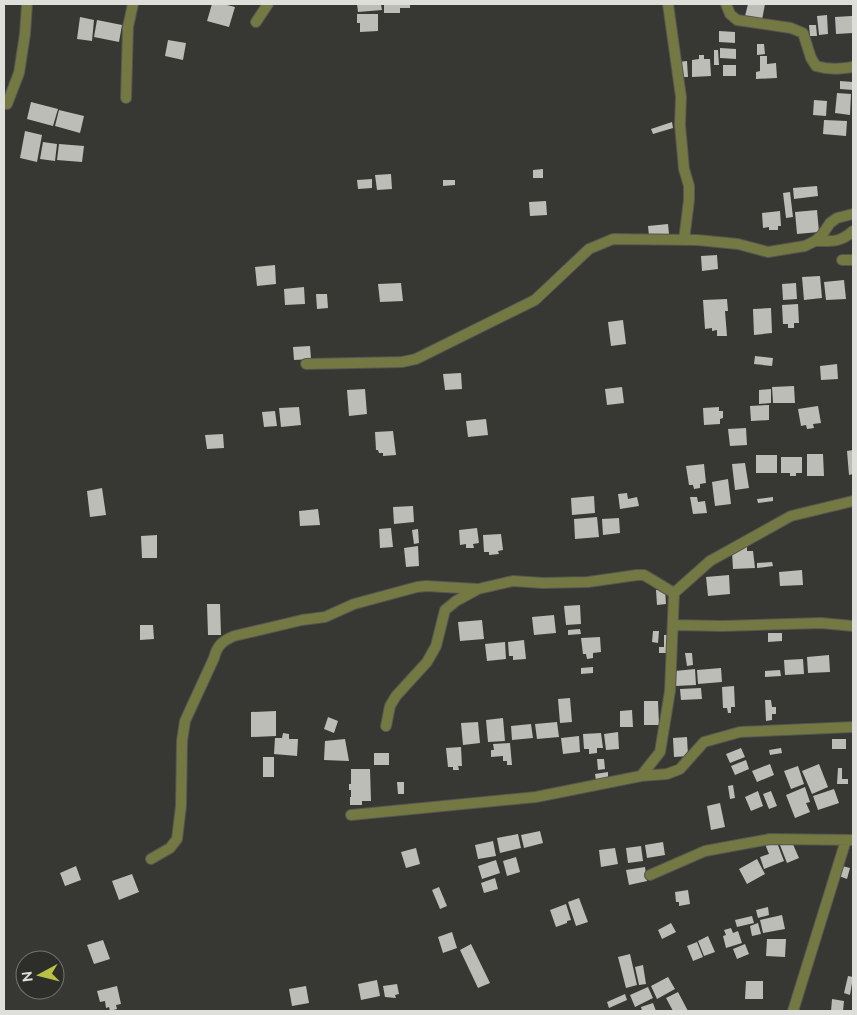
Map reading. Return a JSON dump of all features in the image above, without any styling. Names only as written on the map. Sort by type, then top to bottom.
[{"type":"street","points":[[7,104],[19,73],[27,4]]},
{"type":"street","points":[[126,98],[128,27],[133,4]]},
{"type":"street","points":[[256,22],[268,4]]},
{"type":"street","points":[[668,4],[680,97],[680,125],[689,200],[684,240]]},
{"type":"street","points":[[726,4],[730,14],[737,20],[791,28],[803,33],[816,66],[826,69],[853,67]]},
{"type":"street","points":[[306,364],[402,362],[416,359],[535,300],[589,249],[613,239],[684,240],[738,244],[768,252],[805,246],[815,241],[830,223],[837,218],[853,214]]},
{"type":"street","points":[[815,241],[837,241],[846,238],[853,231]]},
{"type":"street","points":[[842,260],[853,260]]},
{"type":"street","points":[[641,776],[660,752],[670,691],[674,593],[710,562],[791,516],[853,501]]},
{"type":"street","points":[[151,859],[170,848],[177,839],[181,806],[182,741],[185,721],[214,658],[216,648],[224,640],[302,620],[325,618],[354,604],[426,586],[478,589],[514,581],[543,583],[588,582],[644,575],[674,593]]},
{"type":"street","points":[[386,726],[390,706],[396,696],[427,662],[436,646],[445,610],[478,589]]},
{"type":"street","points":[[673,625],[723,626],[821,623],[853,626]]},
{"type":"street","points":[[351,815],[536,798],[641,776],[666,774],[680,769],[704,742],[740,732],[853,727]]},
{"type":"street","points":[[650,875],[705,851],[770,839],[850,840],[793,1011]]},
{"type":"building","points":[[212,4],[235,7],[229,27],[207,21]]},
{"type":"building","points":[[357,4],[381,4],[382,10],[358,12]]},
{"type":"building","points":[[384,4],[410,4],[410,8],[400,8],[400,13],[384,13]]},
{"type":"building","points":[[748,4],[765,4],[762,20],[745,16]]},
{"type":"building","points":[[357,14],[378,14],[378,31],[360,32]]},
{"type":"building","points":[[827,15],[828,34],[819,35],[817,16]]},
{"type":"building","points":[[852,16],[853,33],[836,34],[835,17]]},
{"type":"building","points":[[80,17],[94,20],[92,41],[77,39]]},
{"type":"building","points":[[97,20],[122,25],[119,42],[94,37]]},
{"type":"building","points":[[809,25],[816,25],[817,36],[810,36]]},
{"type":"building","points":[[719,31],[735,32],[735,43],[719,42]]},
{"type":"building","points":[[168,40],[186,43],[183,60],[165,56]]},
{"type":"building","points":[[757,44],[764,44],[765,54],[757,55]]},
{"type":"building","points":[[720,48],[736,49],[736,59],[720,58]]},
{"type":"building","points":[[714,50],[718,50],[719,65],[714,65]]},
{"type":"building","points":[[699,55],[704,55],[704,59],[710,59],[711,76],[692,77],[692,60],[699,59]]},
{"type":"building","points":[[760,56],[767,56],[767,64],[776,63],[777,78],[756,79],[756,72],[760,71]]},
{"type":"building","points":[[687,61],[688,77],[679,77],[678,62]]},
{"type":"building","points":[[723,65],[736,65],[736,76],[723,76]]},
{"type":"building","points":[[840,81],[853,82],[853,90],[840,89]]},
{"type":"building","points":[[837,93],[851,94],[850,115],[835,113]]},
{"type":"building","points":[[814,100],[827,101],[826,116],[813,115]]},
{"type":"building","points":[[31,102],[58,109],[53,126],[27,119]]},
{"type":"building","points":[[59,110],[84,116],[80,133],[55,126]]},
{"type":"building","points":[[824,120],[847,121],[846,136],[823,134]]},
{"type":"building","points":[[672,122],[673,128],[653,134],[651,129]]},
{"type":"building","points":[[25,131],[42,135],[37,162],[20,158]]},
{"type":"building","points":[[43,142],[57,144],[55,161],[40,159]]},
{"type":"building","points":[[59,144],[84,146],[82,162],[57,160]]},
{"type":"building","points":[[543,169],[543,178],[533,178],[533,170]]},
{"type":"building","points":[[391,174],[392,189],[377,190],[375,175]]},
{"type":"building","points":[[372,179],[372,188],[358,189],[357,180]]},
{"type":"building","points":[[443,180],[455,180],[455,185],[443,186]]},
{"type":"building","points":[[817,186],[818,196],[794,199],[793,188]]},
{"type":"building","points":[[790,192],[793,217],[786,218],[783,193]]},
{"type":"building","points":[[546,201],[547,215],[530,216],[529,202]]},
{"type":"building","points":[[817,210],[819,232],[797,234],[795,212]]},
{"type":"building","points":[[780,211],[781,226],[778,226],[778,230],[769,230],[769,227],[763,228],[762,213]]},
{"type":"building","points":[[668,224],[669,234],[649,236],[648,226]]},
{"type":"building","points":[[717,255],[718,269],[702,271],[701,256]]},
{"type":"building","points":[[275,265],[276,284],[257,286],[255,267]]},
{"type":"building","points":[[820,276],[822,298],[804,300],[802,277]]},
{"type":"building","points":[[844,280],[846,299],[826,300],[824,282]]},
{"type":"building","points":[[401,283],[403,301],[380,302],[378,284]]},
{"type":"building","points":[[796,283],[797,299],[783,300],[782,284]]},
{"type":"building","points":[[304,287],[305,304],[285,305],[284,289]]},
{"type":"building","points":[[316,294],[327,294],[328,308],[317,309]]},
{"type":"building","points":[[727,299],[728,311],[725,311],[727,336],[717,336],[717,330],[712,331],[712,328],[705,329],[703,300]]},
{"type":"building","points":[[798,304],[799,323],[794,323],[794,328],[788,328],[788,324],[783,324],[782,305]]},
{"type":"building","points":[[771,308],[772,333],[754,335],[753,309]]},
{"type":"building","points":[[623,320],[626,344],[611,346],[608,322]]},
{"type":"building","points":[[310,346],[311,359],[294,360],[293,347]]},
{"type":"building","points":[[755,356],[773,358],[772,366],[754,364]]},
{"type":"building","points":[[837,364],[838,379],[821,380],[820,366]]},
{"type":"building","points":[[461,373],[462,389],[445,390],[443,374]]},
{"type":"building","points":[[794,386],[795,403],[773,403],[772,387]]},
{"type":"building","points":[[622,387],[624,403],[607,405],[605,389]]},
{"type":"building","points":[[365,389],[367,414],[349,416],[347,390]]},
{"type":"building","points":[[771,389],[771,403],[759,404],[759,390]]},
{"type":"building","points":[[769,405],[769,420],[751,421],[750,406]]},
{"type":"building","points":[[818,406],[821,423],[813,424],[814,428],[807,429],[806,425],[801,426],[798,409]]},
{"type":"building","points":[[299,407],[301,425],[281,427],[279,408]]},
{"type":"building","points":[[719,407],[719,411],[723,411],[723,418],[720,419],[720,424],[704,425],[703,408]]},
{"type":"building","points":[[275,411],[277,426],[264,427],[262,412]]},
{"type":"building","points":[[486,419],[488,435],[468,437],[466,421]]},
{"type":"building","points":[[746,428],[747,445],[730,446],[728,429]]},
{"type":"building","points":[[393,431],[396,455],[383,456],[383,453],[379,453],[376,450],[375,432]]},
{"type":"building","points":[[223,434],[224,448],[207,449],[205,435]]},
{"type":"building","points":[[853,450],[853,474],[849,475],[847,451]]},
{"type":"building","points":[[807,454],[823,454],[824,476],[807,476]]},
{"type":"building","points":[[756,455],[777,455],[777,473],[756,473]]},
{"type":"building","points":[[781,457],[802,457],[802,473],[790,476],[790,473],[781,473]]},
{"type":"building","points":[[745,463],[749,488],[735,490],[732,464]]},
{"type":"building","points":[[704,464],[706,483],[700,484],[700,488],[694,489],[693,485],[689,485],[686,466]]},
{"type":"building","points":[[728,479],[731,504],[715,506],[712,482]]},
{"type":"building","points":[[102,488],[106,515],[90,517],[87,491]]},
{"type":"building","points":[[627,493],[628,499],[637,497],[639,506],[620,509],[618,494]]},
{"type":"building","points":[[594,496],[595,513],[572,515],[571,498]]},
{"type":"building","points":[[690,497],[697,497],[698,502],[705,501],[707,513],[693,514]]},
{"type":"building","points":[[773,497],[773,501],[758,503],[757,499]]},
{"type":"building","points":[[413,506],[414,522],[394,524],[393,507]]},
{"type":"building","points":[[318,509],[320,525],[300,526],[299,511]]},
{"type":"building","points":[[597,517],[599,537],[575,539],[574,519]]},
{"type":"building","points":[[619,518],[620,533],[603,535],[602,519]]},
{"type":"building","points":[[391,528],[393,547],[380,548],[379,529]]},
{"type":"building","points":[[477,528],[479,543],[473,544],[474,548],[466,548],[466,544],[460,545],[459,530]]},
{"type":"building","points":[[418,529],[419,543],[414,544],[412,530]]},
{"type":"building","points":[[501,534],[503,550],[498,551],[499,554],[489,555],[489,552],[484,552],[483,535]]},
{"type":"building","points":[[157,535],[157,558],[142,558],[141,536]]},
{"type":"building","points":[[418,546],[419,566],[406,567],[404,548]]},
{"type":"building","points":[[747,546],[747,551],[753,551],[755,568],[733,569],[732,552],[738,552],[738,547]]},
{"type":"building","points":[[772,562],[773,566],[757,568],[757,563]]},
{"type":"building","points":[[802,570],[803,585],[780,586],[779,572]]},
{"type":"building","points":[[729,575],[730,594],[708,596],[706,577]]},
{"type":"building","points":[[665,589],[666,604],[657,605],[656,590]]},
{"type":"building","points":[[207,604],[220,604],[221,635],[208,635]]},
{"type":"building","points":[[580,605],[581,624],[566,625],[564,606]]},
{"type":"building","points":[[554,615],[556,633],[534,635],[532,617]]},
{"type":"building","points":[[482,620],[484,639],[460,641],[458,622]]},
{"type":"building","points":[[140,625],[153,625],[154,639],[140,640]]},
{"type":"building","points":[[580,629],[581,634],[568,635],[568,630]]},
{"type":"building","points":[[653,631],[659,631],[658,643],[652,642]]},
{"type":"building","points":[[768,633],[782,633],[782,641],[768,642]]},
{"type":"building","points":[[664,635],[668,635],[668,653],[659,653],[659,647],[664,647]]},
{"type":"building","points":[[600,637],[601,652],[593,653],[593,658],[587,659],[586,654],[583,654],[581,638]]},
{"type":"building","points":[[524,640],[526,659],[513,660],[513,656],[509,656],[508,642]]},
{"type":"building","points":[[505,642],[506,659],[487,661],[485,644]]},
{"type":"building","points":[[685,653],[692,653],[693,665],[687,666]]},
{"type":"building","points":[[829,655],[830,672],[808,673],[807,657]]},
{"type":"building","points":[[803,659],[804,674],[785,675],[784,660]]},
{"type":"building","points":[[593,667],[593,673],[581,674],[581,668]]},
{"type":"building","points":[[721,668],[722,682],[698,684],[697,670]]},
{"type":"building","points":[[695,669],[696,685],[676,686],[675,671]]},
{"type":"building","points":[[780,670],[781,676],[765,677],[765,671]]},
{"type":"building","points":[[734,686],[735,707],[731,707],[731,713],[728,713],[727,708],[723,708],[722,687]]},
{"type":"building","points":[[701,688],[702,699],[681,700],[680,689]]},
{"type":"building","points":[[570,698],[572,722],[560,723],[558,699]]},
{"type":"building","points":[[765,700],[771,700],[772,707],[776,707],[776,714],[772,714],[772,720],[766,721]]},
{"type":"building","points":[[644,701],[658,701],[659,725],[644,725]]},
{"type":"building","points":[[632,710],[633,727],[620,727],[620,711]]},
{"type":"building","points":[[276,711],[276,736],[251,737],[251,712]]},
{"type":"building","points":[[328,717],[338,721],[334,733],[324,729]]},
{"type":"building","points":[[503,718],[505,741],[488,742],[486,720]]},
{"type":"building","points":[[478,722],[480,743],[463,745],[461,723]]},
{"type":"building","points":[[557,722],[559,737],[537,739],[535,724]]},
{"type":"building","points":[[531,724],[533,738],[512,740],[511,726]]},
{"type":"building","points":[[618,732],[619,749],[606,750],[604,734]]},
{"type":"building","points":[[283,733],[289,734],[289,739],[298,739],[297,756],[274,754],[275,738],[282,738]]},
{"type":"building","points":[[601,733],[603,748],[597,748],[597,753],[589,754],[589,749],[584,749],[583,734]]},
{"type":"building","points":[[579,736],[580,752],[563,754],[561,738]]},
{"type":"building","points":[[687,737],[688,756],[674,757],[673,738]]},
{"type":"building","points":[[345,739],[349,761],[324,760],[325,741]]},
{"type":"building","points":[[832,739],[846,739],[846,749],[832,749]]},
{"type":"building","points":[[510,743],[512,765],[507,765],[507,761],[503,761],[503,756],[491,757],[491,750],[494,750],[493,744]]},
{"type":"building","points":[[461,747],[462,766],[458,766],[459,770],[453,770],[453,767],[448,767],[446,748]]},
{"type":"building","points":[[741,748],[745,757],[730,763],[726,754]]},
{"type":"building","points":[[781,748],[782,753],[770,755],[769,750]]},
{"type":"building","points":[[374,753],[389,753],[389,765],[374,765]]},
{"type":"building","points":[[263,757],[274,757],[274,777],[263,777]]},
{"type":"building","points":[[597,759],[604,759],[605,769],[598,770]]},
{"type":"building","points":[[746,760],[749,769],[735,775],[731,766]]},
{"type":"building","points":[[770,764],[774,775],[757,782],[752,771]]},
{"type":"building","points":[[819,764],[828,787],[812,794],[802,771]]},
{"type":"building","points":[[798,766],[804,784],[791,789],[784,771]]},
{"type":"building","points":[[838,768],[842,768],[842,779],[848,779],[848,784],[837,784]]},
{"type":"building","points":[[351,769],[370,769],[371,801],[362,801],[362,805],[350,805],[351,790],[349,790],[349,784],[351,784]]},
{"type":"building","points":[[608,772],[608,780],[596,781],[595,774]]},
{"type":"building","points":[[397,782],[404,782],[404,794],[398,794]]},
{"type":"building","points":[[733,785],[735,798],[730,799],[728,786]]},
{"type":"building","points":[[805,787],[810,802],[806,803],[810,812],[795,818],[786,795]]},
{"type":"building","points":[[834,789],[839,803],[818,810],[813,796]]},
{"type":"building","points":[[758,791],[763,806],[751,811],[745,797]]},
{"type":"building","points":[[771,791],[777,806],[769,809],[763,794]]},
{"type":"building","points":[[720,803],[725,827],[711,830],[707,806]]},
{"type":"building","points":[[540,831],[543,843],[524,848],[521,835]]},
{"type":"building","points":[[518,834],[521,848],[500,853],[497,838]]},
{"type":"building","points":[[776,840],[784,861],[764,869],[760,857],[769,854],[765,844]]},
{"type":"building","points":[[493,841],[496,856],[478,859],[475,845]]},
{"type":"building","points":[[663,842],[665,855],[647,858],[645,845]]},
{"type":"building","points":[[792,842],[799,858],[787,863],[780,845]]},
{"type":"building","points":[[641,846],[643,861],[628,863],[626,848]]},
{"type":"building","points":[[416,848],[420,864],[406,868],[401,852]]},
{"type":"building","points":[[615,848],[618,864],[601,867],[599,850]]},
{"type":"building","points":[[516,857],[520,872],[507,876],[503,861]]},
{"type":"building","points":[[757,859],[765,874],[747,884],[739,869]]},
{"type":"building","points":[[496,860],[500,873],[482,879],[478,866]]},
{"type":"building","points":[[76,866],[81,880],[65,886],[60,873]]},
{"type":"building","points":[[842,866],[850,868],[847,879],[839,876]]},
{"type":"building","points":[[645,867],[647,881],[629,885],[626,870]]},
{"type":"building","points":[[132,874],[139,892],[119,900],[112,881]]},
{"type":"building","points":[[495,878],[498,889],[484,893],[481,883]]},
{"type":"building","points":[[439,887],[447,906],[440,909],[432,890]]},
{"type":"building","points":[[688,890],[690,904],[679,906],[679,902],[676,902],[675,892]]},
{"type":"building","points":[[579,898],[588,922],[576,926],[568,902]]},
{"type":"building","points":[[566,904],[571,920],[556,927],[550,910]]},
{"type":"building","points":[[768,907],[769,915],[758,918],[756,910]]},
{"type":"building","points":[[782,915],[785,929],[763,933],[760,920]]},
{"type":"building","points":[[752,916],[754,923],[737,927],[735,920]]},
{"type":"building","points":[[671,923],[676,932],[662,939],[658,930]]},
{"type":"building","points":[[758,923],[761,934],[752,936],[750,926]]},
{"type":"building","points":[[731,928],[733,933],[738,931],[742,943],[726,948],[723,936],[726,935],[724,930]]},
{"type":"building","points":[[452,932],[457,948],[443,953],[438,937]]},
{"type":"building","points":[[708,936],[715,952],[704,956],[698,941]]},
{"type":"building","points":[[767,939],[786,939],[785,957],[766,956]]},
{"type":"building","points":[[103,940],[110,959],[94,964],[87,945]]},
{"type":"building","points":[[697,942],[703,957],[693,961],[687,946]]},
{"type":"building","points":[[471,944],[490,983],[478,988],[460,950]]},
{"type":"building","points":[[745,944],[749,954],[737,959],[733,949]]},
{"type":"building","points":[[630,954],[637,985],[626,988],[618,957]]},
{"type":"building","points":[[643,965],[646,984],[639,985],[635,967]]},
{"type":"building","points":[[848,976],[853,977],[850,995],[844,993]]},
{"type":"building","points":[[668,977],[675,989],[657,999],[651,986]]},
{"type":"building","points":[[377,980],[380,996],[361,1000],[358,984]]},
{"type":"building","points":[[746,981],[763,981],[763,999],[745,999]]},
{"type":"building","points":[[397,984],[399,994],[395,995],[396,998],[385,997],[383,986]]},
{"type":"building","points":[[117,986],[121,1004],[116,1005],[117,1009],[110,1011],[109,1007],[106,1008],[105,1001],[100,1002],[97,991]]},
{"type":"building","points":[[306,986],[309,1003],[292,1006],[289,989]]},
{"type":"building","points":[[648,987],[653,998],[635,1007],[630,995]]},
{"type":"building","points":[[678,992],[688,1011],[673,1011],[666,998]]},
{"type":"building","points":[[625,994],[627,1000],[609,1008],[607,1002]]},
{"type":"building","points":[[832,999],[844,1001],[843,1011],[831,1011]]},
{"type":"building","points":[[653,1003],[656,1011],[642,1011],[641,1007]]}]
